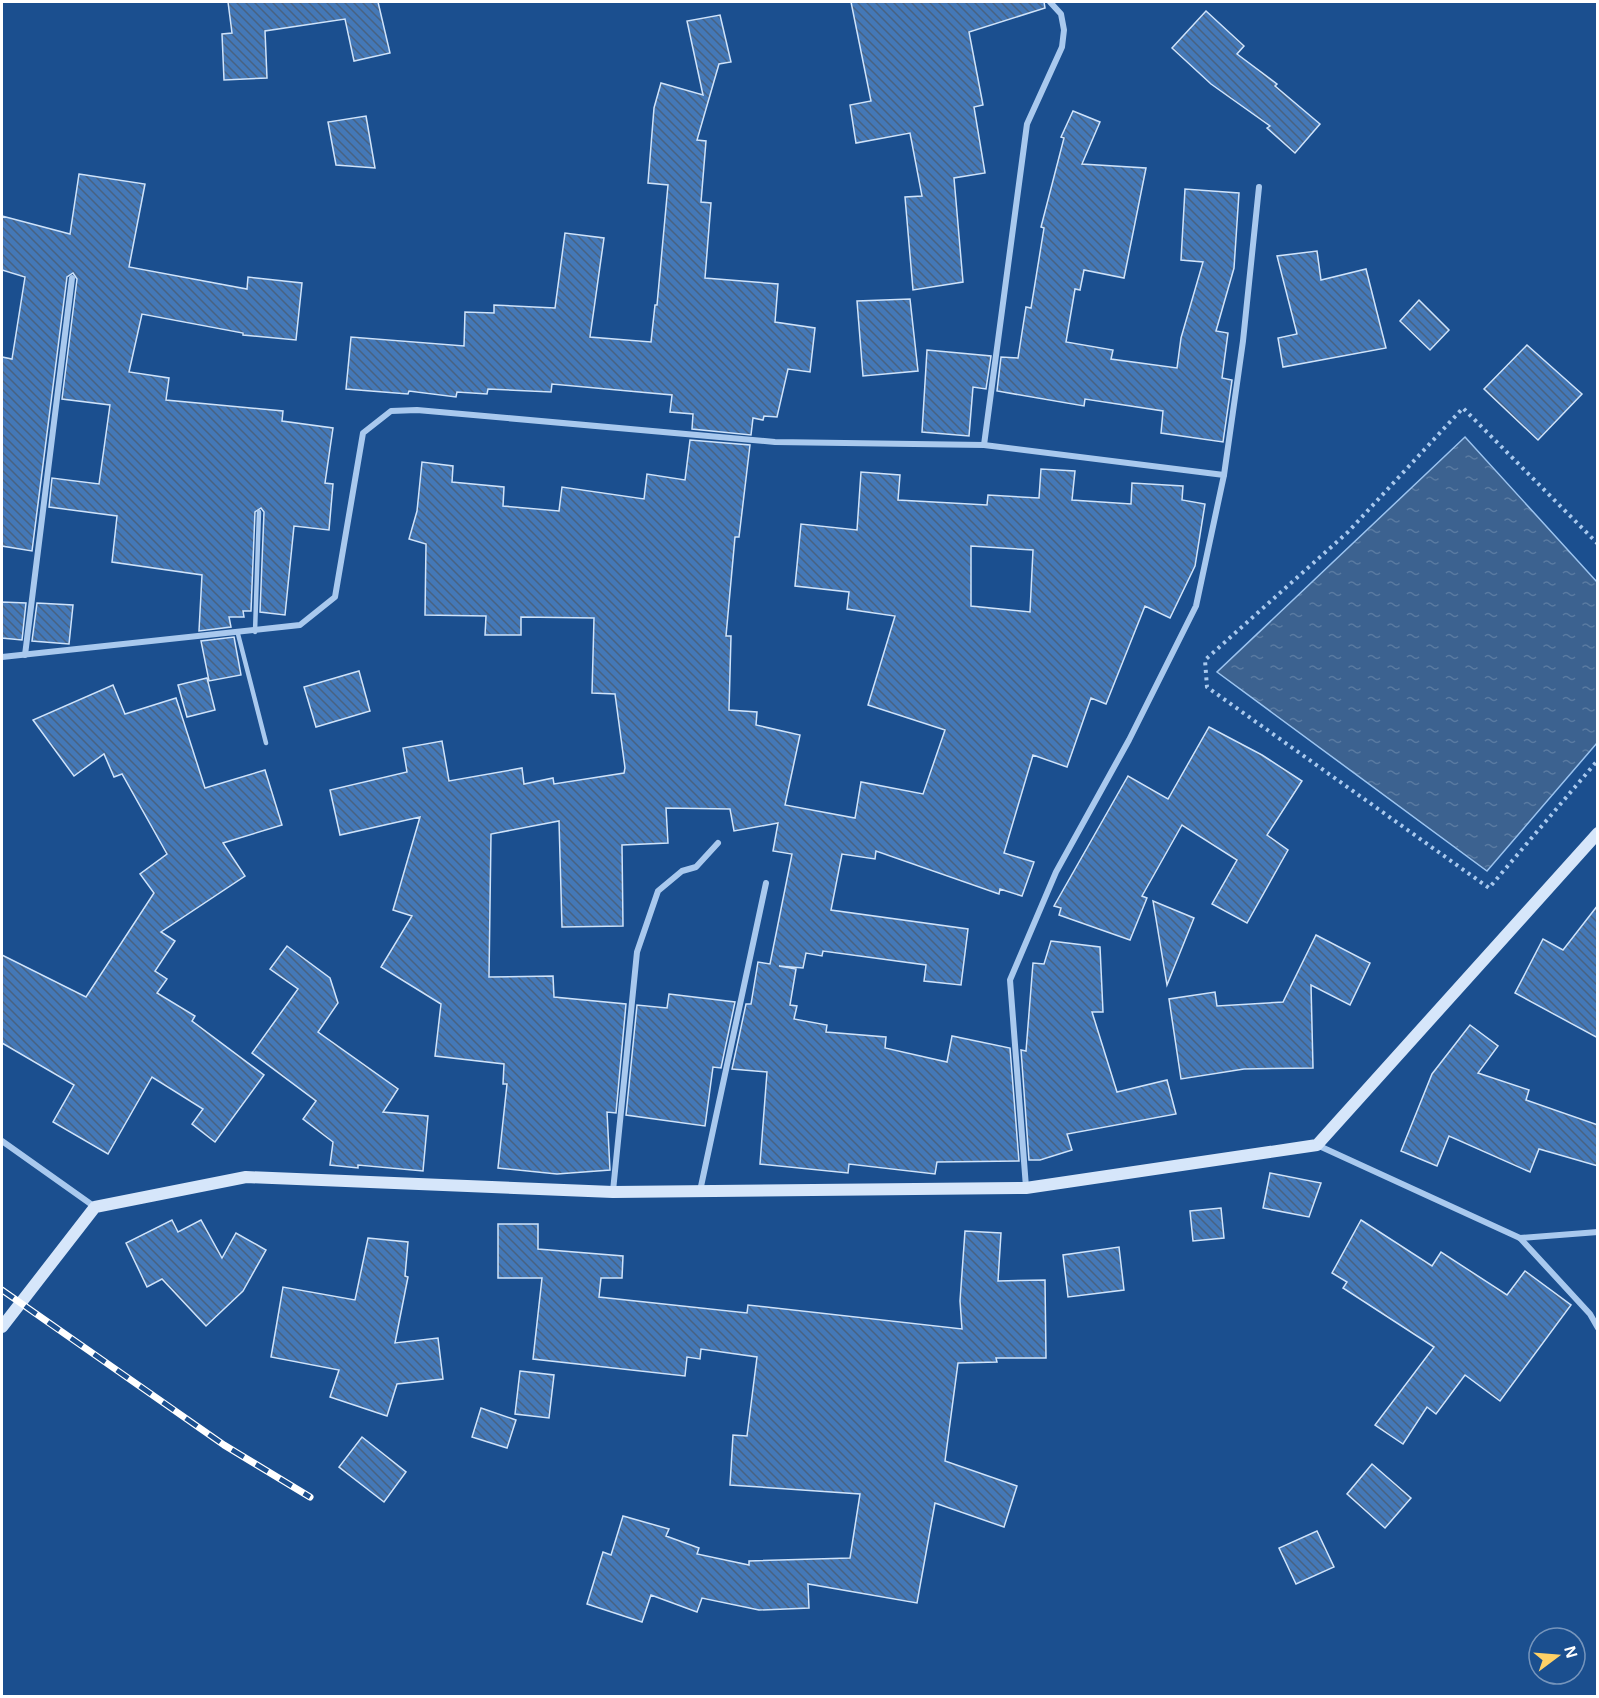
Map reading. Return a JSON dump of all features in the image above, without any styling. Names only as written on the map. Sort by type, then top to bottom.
[{"type":"street","points":[[984,445],[1027,124],[1062,47],[1064,30],[1060,14],[1050,2]]},
{"type":"street","points":[[1026,1188],[1010,980],[1056,873],[1129,740],[1196,606],[1224,475],[1243,341],[1259,187]]},
{"type":"street","points":[[25,655],[72,278]]},
{"type":"street","points":[[2,657],[238,634],[300,625],[335,597],[363,433],[391,411],[417,410],[775,442],[984,445],[1224,475]]},
{"type":"street","points":[[1317,1145],[1598,833]]},
{"type":"street","points":[[613,1192],[637,952],[658,891],[682,871],[696,867],[718,843]]},
{"type":"street","points":[[700,1191],[765,883]]},
{"type":"street","points":[[2,1141],[95,1207]]},
{"type":"street","points":[[2,1327],[95,1207],[246,1177],[613,1192],[1026,1188],[1317,1145],[1520,1238],[1590,1314],[1598,1328]]},
{"type":"street","points":[[1520,1238],[1598,1232]]},
{"type":"lane","points":[[255,632],[259,512]]},
{"type":"lane","points":[[238,634],[266,743]]},
{"type":"path","points":[[1598,544],[1463,408],[1348,532],[1205,660],[1207,687],[1489,888],[1598,760]]},
{"type":"water","points":[[1465,437],[1597,582],[1597,743],[1487,871],[1217,672]]},
{"type":"building","points":[[228,2],[378,2],[390,53],[354,61],[345,19],[265,31],[267,78],[224,80],[222,34],[232,33]]},
{"type":"building","points":[[851,2],[1044,2],[1045,8],[969,32],[983,105],[974,107],[985,173],[954,178],[963,282],[913,290],[905,197],[922,196],[910,133],[856,143],[850,105],[871,101]]},
{"type":"building","points":[[1206,11],[1244,46],[1237,54],[1277,84],[1275,86],[1320,124],[1295,153],[1267,128],[1270,126],[1211,84],[1172,48]]},
{"type":"building","points":[[720,15],[731,62],[719,64],[697,140],[706,141],[701,202],[711,203],[705,278],[778,284],[775,322],[815,328],[810,372],[788,369],[777,417],[764,416],[763,420],[753,418],[751,435],[692,429],[693,414],[670,412],[672,395],[552,384],[551,392],[488,389],[487,394],[457,392],[456,397],[409,391],[408,394],[346,389],[351,337],[464,346],[465,312],[494,313],[494,305],[555,308],[565,233],[604,238],[590,337],[651,342],[655,305],[657,305],[668,185],[648,183],[654,108],[661,83],[703,95],[687,21]]},
{"type":"building","points":[[1073,111],[1100,122],[1082,164],[1146,168],[1124,278],[1084,270],[1080,290],[1075,289],[1066,342],[1113,350],[1111,359],[1177,368],[1181,338],[1203,262],[1181,260],[1185,189],[1239,193],[1234,268],[1216,331],[1228,333],[1222,378],[1232,380],[1223,442],[1161,433],[1163,411],[1085,399],[1084,406],[997,391],[1001,357],[1018,358],[1026,307],[1031,308],[1044,228],[1041,227],[1064,138],[1061,137]]},
{"type":"building","points":[[366,116],[375,168],[336,165],[328,122]]},
{"type":"building","points":[[79,174],[145,184],[129,267],[247,289],[248,277],[302,283],[296,340],[243,335],[243,333],[142,314],[129,372],[169,378],[166,400],[283,411],[282,421],[333,428],[325,483],[333,484],[329,530],[294,526],[285,615],[260,612],[264,512],[261,508],[255,512],[251,611],[243,611],[244,617],[229,617],[231,627],[199,631],[202,575],[112,562],[117,516],[49,507],[52,478],[99,484],[110,405],[62,399],[77,279],[73,273],[67,277],[32,551],[2,546],[2,357],[12,359],[25,277],[2,270],[2,216],[70,234]]},
{"type":"building","points":[[1317,251],[1321,280],[1366,269],[1386,348],[1283,367],[1278,338],[1297,334],[1277,256]]},
{"type":"building","points":[[910,299],[918,371],[863,376],[857,301]]},
{"type":"building","points":[[1419,300],[1449,330],[1430,350],[1400,321]]},
{"type":"building","points":[[1527,345],[1582,394],[1538,440],[1484,389]]},
{"type":"building","points":[[927,350],[991,356],[986,389],[973,387],[969,436],[922,432]]},
{"type":"building","points":[[690,440],[750,445],[739,537],[735,537],[726,636],[731,636],[729,710],[757,712],[756,725],[800,735],[785,805],[855,818],[861,782],[923,794],[945,730],[868,705],[895,616],[847,609],[849,592],[795,586],[801,524],[857,530],[861,472],[900,475],[898,500],[987,505],[988,495],[1039,498],[1041,469],[1075,471],[1072,500],[1131,504],[1132,483],[1183,486],[1182,500],[1205,504],[1195,566],[1170,618],[1145,606],[1106,704],[1091,698],[1067,767],[1033,755],[1004,853],[1034,862],[1022,896],[1000,889],[999,894],[876,851],[875,859],[842,854],[831,910],[968,929],[961,985],[924,981],[926,965],[823,951],[822,956],[806,953],[803,968],[779,966],[796,969],[790,1005],[797,1006],[794,1019],[827,1025],[826,1032],[886,1037],[885,1048],[947,1062],[952,1036],[1010,1048],[1019,1161],[937,1162],[935,1174],[849,1164],[848,1173],[760,1164],[767,1072],[732,1069],[746,1004],[751,1004],[758,962],[770,964],[792,854],[773,851],[778,823],[734,831],[730,809],[666,808],[668,843],[622,845],[623,926],[562,927],[559,821],[491,834],[489,977],[553,976],[554,997],[626,1004],[616,1113],[607,1112],[610,1170],[557,1174],[498,1168],[507,1084],[503,1084],[504,1064],[435,1056],[441,1004],[381,967],[412,916],[393,910],[420,817],[340,835],[330,790],[407,772],[403,748],[442,741],[449,781],[522,768],[524,784],[553,778],[554,784],[624,773],[625,768],[615,694],[592,693],[594,618],[521,617],[521,635],[485,635],[486,616],[425,615],[426,544],[409,539],[417,511],[422,462],[453,466],[452,482],[504,487],[503,506],[559,511],[562,487],[644,499],[647,474],[685,480]],"holes":[[[971,546],[1033,550],[1030,612],[971,606]]]},
{"type":"building","points":[[2,602],[26,603],[22,640],[2,638]]},
{"type":"building","points":[[37,603],[73,605],[69,644],[32,641]]},
{"type":"building","points":[[234,637],[241,675],[209,681],[201,641]]},
{"type":"building","points":[[359,671],[370,711],[316,727],[304,687]]},
{"type":"building","points":[[207,678],[215,710],[187,717],[178,685]]},
{"type":"building","points":[[113,685],[125,714],[176,698],[205,788],[265,770],[282,825],[223,843],[245,876],[161,932],[175,941],[155,971],[167,979],[157,993],[195,1016],[192,1021],[264,1075],[215,1142],[192,1124],[203,1109],[152,1077],[108,1154],[53,1122],[74,1085],[2,1043],[2,955],[86,997],[154,893],[140,874],[167,854],[122,774],[114,777],[104,754],[74,776],[33,720]]},
{"type":"building","points":[[1209,727],[1262,755],[1302,781],[1267,835],[1288,850],[1247,923],[1212,904],[1237,860],[1182,825],[1142,896],[1147,898],[1130,940],[1059,915],[1061,908],[1054,906],[1128,776],[1168,799]]},
{"type":"building","points":[[1153,901],[1194,918],[1167,985]]},
{"type":"building","points":[[1598,905],[1598,1038],[1515,993],[1543,939],[1563,950]]},
{"type":"building","points":[[1316,935],[1370,963],[1350,1005],[1311,985],[1313,1068],[1244,1069],[1181,1079],[1169,999],[1215,992],[1217,1006],[1283,1002]]},
{"type":"building","points":[[1051,941],[1100,947],[1103,1012],[1092,1012],[1117,1092],[1167,1080],[1176,1114],[1067,1134],[1072,1150],[1040,1160],[1029,1160],[1021,1050],[1026,1051],[1033,963],[1044,964]]},
{"type":"building","points":[[287,946],[330,978],[338,1003],[318,1032],[398,1089],[383,1112],[428,1116],[423,1171],[358,1165],[358,1168],[330,1165],[333,1142],[303,1119],[316,1101],[252,1053],[298,989],[270,969]]},
{"type":"building","points":[[669,994],[735,1002],[721,1068],[713,1067],[705,1126],[626,1115],[637,1005],[667,1008]]},
{"type":"building","points":[[1470,1025],[1498,1046],[1478,1073],[1529,1090],[1526,1100],[1598,1125],[1598,1166],[1539,1149],[1530,1172],[1449,1136],[1437,1166],[1401,1151],[1432,1074]]},
{"type":"building","points":[[1270,1173],[1321,1183],[1309,1217],[1263,1208]]},
{"type":"building","points":[[1221,1208],[1224,1238],[1193,1241],[1190,1211]]},
{"type":"building","points":[[172,1220],[178,1232],[201,1220],[222,1258],[236,1233],[266,1250],[243,1291],[206,1326],[162,1279],[147,1287],[126,1243]]},
{"type":"building","points":[[1361,1220],[1432,1266],[1441,1252],[1507,1295],[1525,1271],[1571,1305],[1500,1401],[1465,1375],[1436,1414],[1427,1407],[1403,1444],[1375,1425],[1434,1347],[1343,1288],[1347,1282],[1332,1273]]},
{"type":"building","points":[[498,1224],[538,1224],[538,1249],[623,1256],[622,1278],[601,1278],[599,1297],[747,1313],[748,1305],[962,1329],[960,1301],[965,1231],[1001,1233],[998,1281],[1045,1280],[1046,1358],[996,1358],[997,1362],[958,1363],[945,1461],[1017,1486],[1004,1527],[935,1503],[917,1603],[808,1584],[809,1608],[759,1610],[702,1598],[697,1612],[651,1595],[642,1622],[587,1604],[603,1552],[611,1555],[623,1516],[669,1529],[666,1536],[699,1548],[697,1554],[749,1565],[749,1561],[850,1558],[860,1494],[730,1485],[733,1435],[747,1436],[757,1357],[701,1349],[700,1359],[687,1357],[685,1376],[533,1359],[542,1278],[498,1278]]},
{"type":"building","points":[[368,1238],[408,1242],[405,1276],[408,1277],[395,1343],[438,1338],[443,1379],[397,1384],[387,1416],[330,1397],[339,1370],[271,1357],[283,1287],[355,1300]]},
{"type":"building","points":[[1119,1247],[1124,1290],[1068,1297],[1063,1255]]},
{"type":"building","points":[[520,1371],[554,1375],[549,1418],[515,1414]]},
{"type":"building","points":[[481,1408],[516,1420],[507,1448],[472,1437]]},
{"type":"building","points":[[362,1437],[406,1472],[384,1502],[339,1467]]},
{"type":"building","points":[[1372,1464],[1411,1498],[1385,1528],[1347,1494]]},
{"type":"building","points":[[1317,1531],[1334,1567],[1296,1584],[1279,1548]]},
{"type":"railway","points":[[2,1290],[224,1445],[310,1497]]}]
